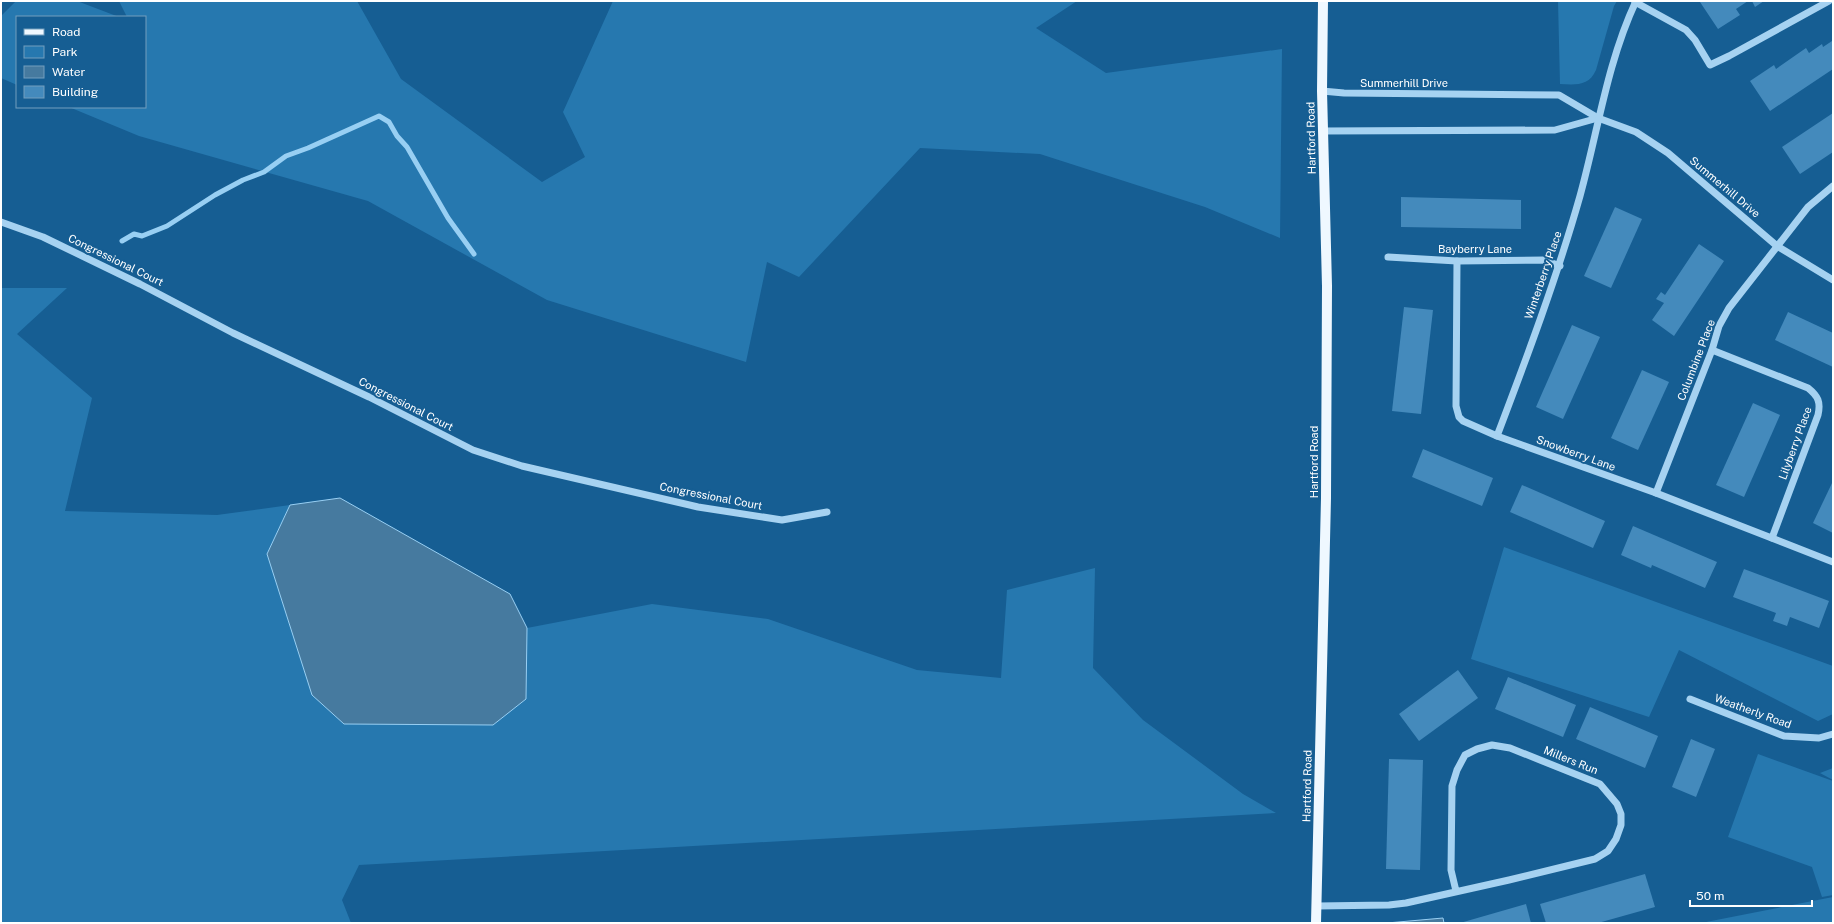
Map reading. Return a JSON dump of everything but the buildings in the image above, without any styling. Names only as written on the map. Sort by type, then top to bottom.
[{"type":"main road","name":"Hartford Road","points":[[1316,923],[1326,490],[1327,286],[1322,91],[1323,1]]},
{"type":"street","points":[[1323,132],[1555,130],[1598,118],[1610,72],[1636,2],[1686,30],[1695,40],[1710,65],[1829,1]]},
{"type":"street","name":"Summerhill Drive","points":[[1322,91],[1344,93],[1559,95],[1598,118],[1636,132],[1657,145],[1777,246],[1833,280]]},
{"type":"street","name":"Winterberry Place","points":[[1497,436],[1560,266],[1581,194],[1598,118]]},
{"type":"street","name":"Columbine Place","points":[[1656,494],[1712,350],[1719,326],[1729,308],[1808,207],[1833,186]]},
{"type":"street","name":"Congressional Court","points":[[1,222],[43,237],[140,284],[233,333],[369,397],[473,450],[522,466],[698,507],[782,520],[827,512]]},
{"type":"street","name":"Bayberry Lane","points":[[1388,257],[1457,261],[1544,260],[1560,266]]},
{"type":"street","name":"Snowberry Lane","points":[[1457,261],[1457,412],[1462,421],[1497,436],[1656,494],[1833,562]]},
{"type":"street","name":"Lilyberry Place","points":[[1712,350],[1808,388],[1818,399],[1820,406],[1818,415],[1772,538]]},
{"type":"street","name":"Weatherly Road","points":[[1690,699],[1784,736],[1819,738],[1833,734]]},
{"type":"street","name":"Millers Run","points":[[1317,906],[1389,905],[1406,903],[1595,858],[1608,850],[1616,840],[1621,826],[1621,814],[1617,804],[1600,784],[1510,748],[1492,745],[1477,749],[1465,755],[1457,770],[1452,786],[1451,870],[1456,891]]},
{"type":"green space","points":[[16,1],[77,1],[116,16],[16,16],[16,85],[1,78],[1,16]]},
{"type":"green space","points":[[119,1],[357,1],[401,79],[542,182],[585,157],[563,112],[613,1],[1077,1],[1036,28],[1106,73],[1282,49],[1280,238],[1205,207],[1040,154],[920,148],[799,277],[767,262],[746,362],[547,300],[368,201],[139,136],[71,108],[146,108],[146,16],[126,16]]},
{"type":"green space","points":[[1558,1],[1617,1],[1614,6],[1596,70],[1586,82],[1577,84],[1560,84]]},
{"type":"green space","points":[[1,288],[67,288],[17,334],[92,398],[65,511],[217,515],[290,505],[267,554],[526,699],[527,628],[652,604],[768,619],[917,670],[1001,678],[1007,590],[1095,568],[1093,668],[1143,720],[1243,794],[1276,813],[359,865],[342,900],[351,923],[1,923]]},
{"type":"green space","points":[[1504,547],[1833,666],[1833,714],[1818,721],[1679,650],[1649,717],[1471,659]]},
{"type":"green space","points":[[1758,754],[1833,781],[1833,895],[1822,897],[1812,867],[1728,837]]},
{"type":"green space","points":[[1833,768],[1833,780],[1820,773]]},
{"type":"green space","points":[[1833,897],[1833,923],[1701,923]]},
{"type":"water","points":[[340,498],[510,594],[527,628],[526,699],[493,725],[344,724],[312,695],[267,554],[290,505]]},
{"type":"water","points":[[1443,918],[1444,923],[1387,923]]},
{"type":"waterway","points":[[122,241],[134,234],[142,236],[167,226],[215,195],[243,180],[264,172],[286,156],[308,148],[379,116],[389,122],[397,136],[407,147],[448,218],[474,254]]}]
